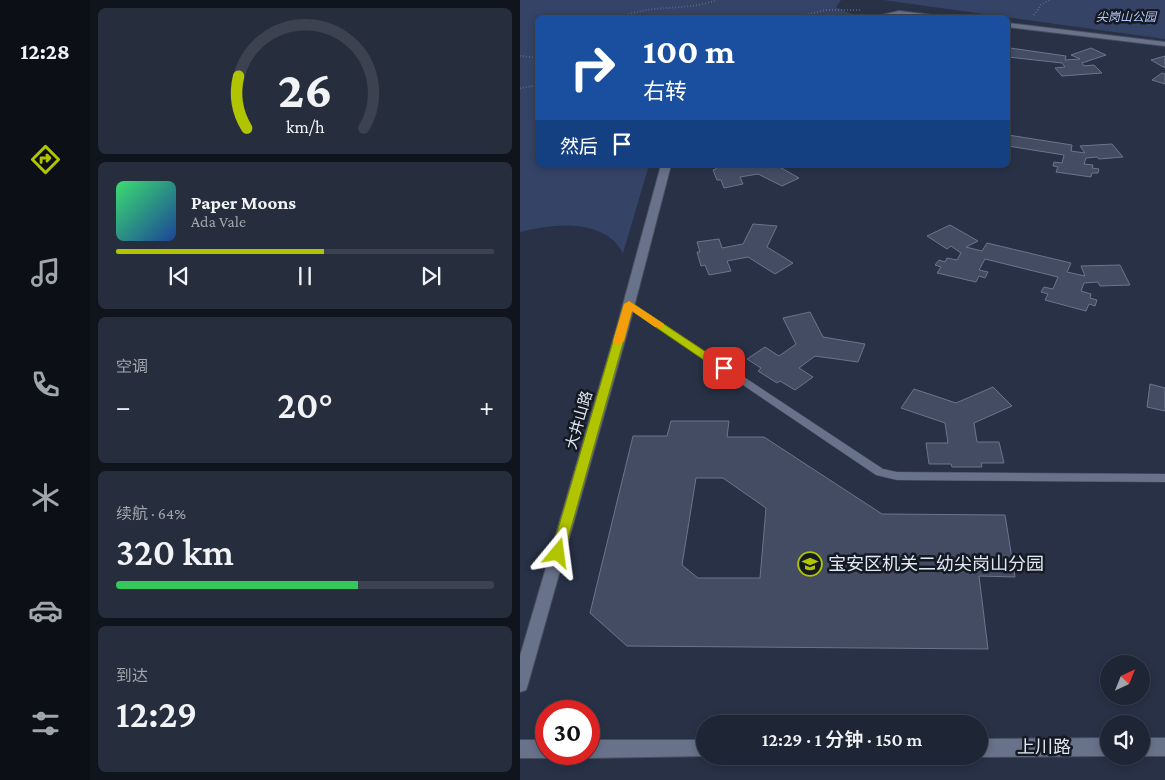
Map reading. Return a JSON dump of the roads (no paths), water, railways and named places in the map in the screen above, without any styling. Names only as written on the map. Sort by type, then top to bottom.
[{"type":"street","points":[[886,15],[899,13],[916,15]]},
{"type":"street","points":[[1010,25],[1165,44]]},
{"type":"street","name":"大井山路","points":[[520,684],[629,304],[665,167]]},
{"type":"street","name":"上川路","points":[[988,748],[1100,747]]},
{"type":"street","points":[[1150,747],[1165,747]]},
{"type":"street","points":[[600,749],[696,748]]},
{"type":"street","points":[[520,749],[535,749]]},
{"type":"lane","points":[[629,304],[880,472],[897,476],[1165,478]]},
{"type":"place","name":"宝安区机关二幼尖岗山分园","points":[[810,564]]},
{"type":"park label","name":"尖岗山公园","points":[[1126,17]]}]
